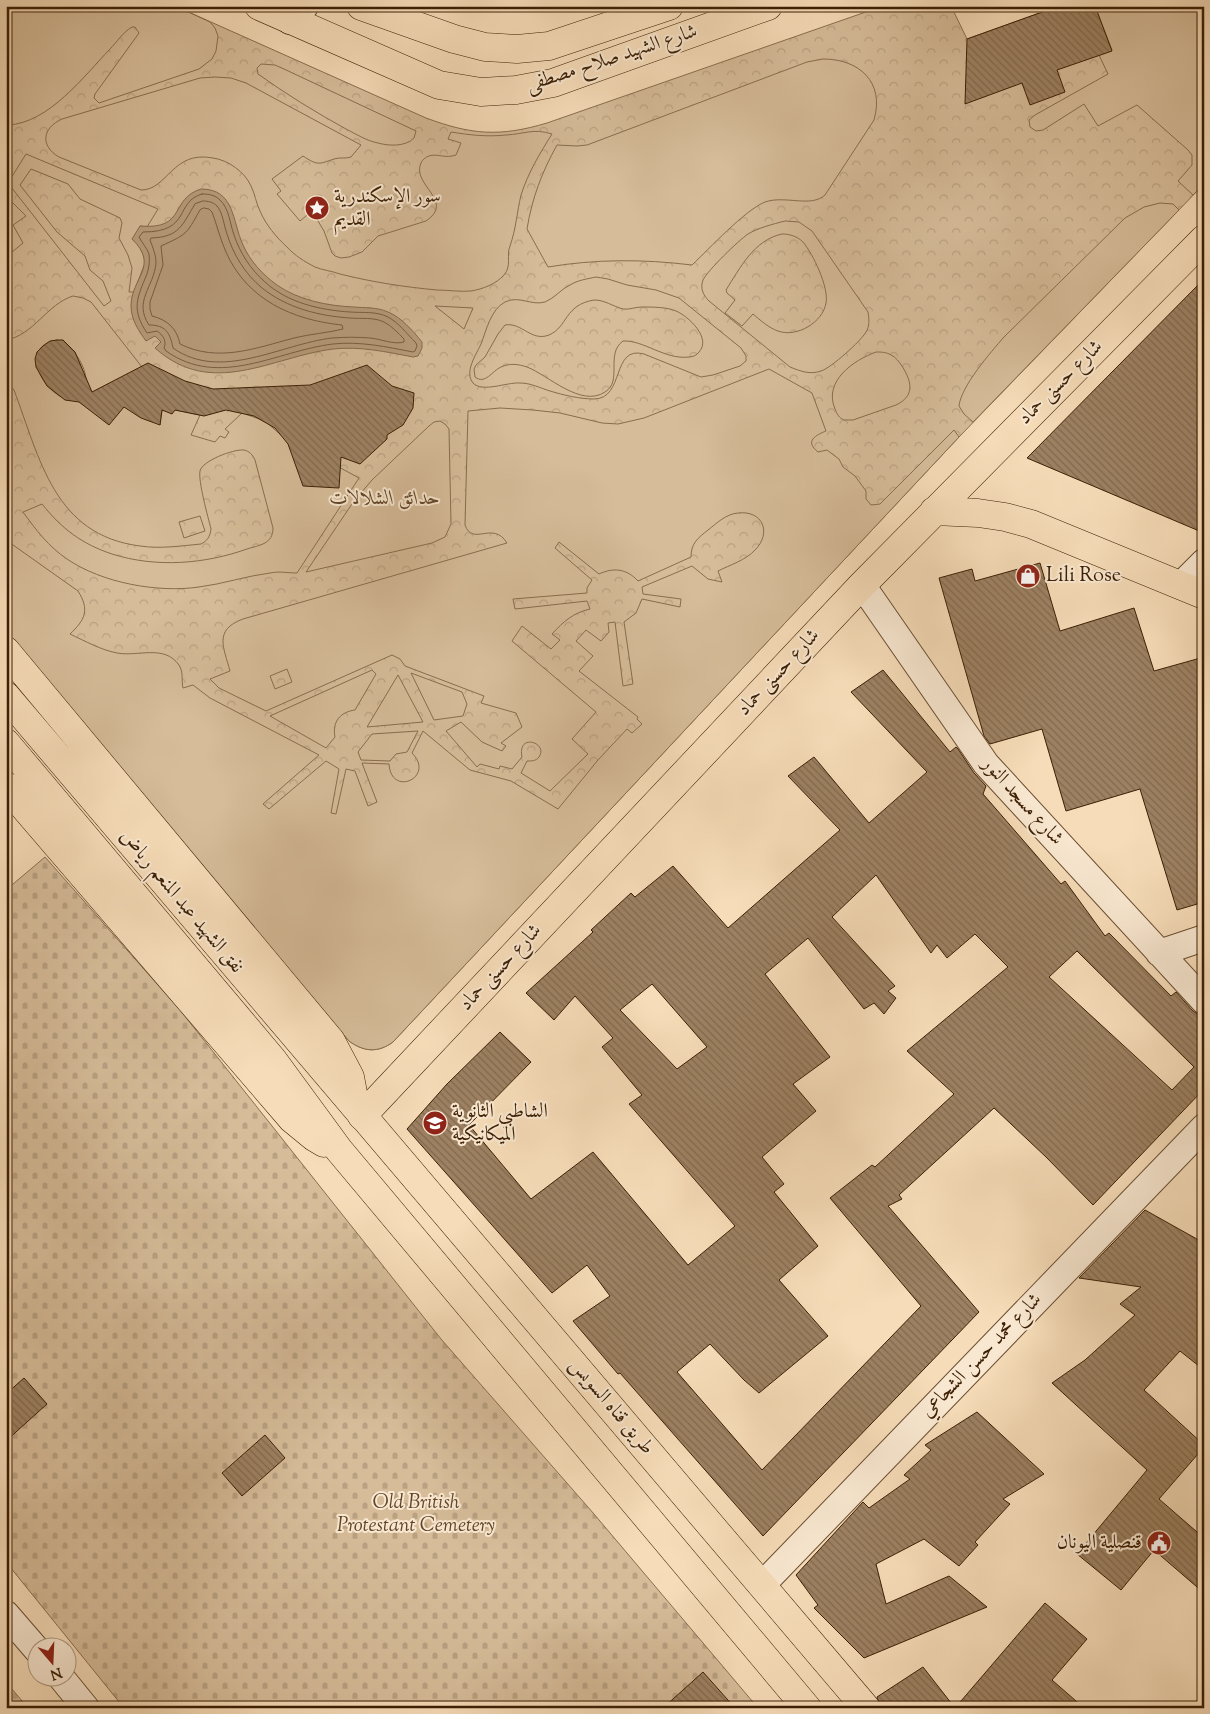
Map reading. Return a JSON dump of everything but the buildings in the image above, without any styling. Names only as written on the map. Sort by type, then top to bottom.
[{"type":"main road","name":"شارع الشهيد صلاح مصطفى","points":[[259,6],[298,13],[439,85],[481,92],[516,90],[552,83],[768,6]]},
{"type":"main road","name":"شارع الشهيد صلاح مصطفى","points":[[361,6],[454,40],[485,47],[517,49],[548,46],[628,12],[669,6]]},
{"type":"main road","name":"شارع حسنى حماد","points":[[359,1112],[862,584],[1204,239]]},
{"type":"main road","points":[[934,511],[978,513],[1005,517],[1031,524],[1192,590]]},
{"type":"main road","points":[[6,651],[331,1041],[350,1076],[359,1112]]},
{"type":"main road","name":"نفق الشهيد عبد المنعم رياض","points":[[6,696],[359,1112]]},
{"type":"main road","name":"نفق الشهيد عبد المنعم رياض","points":[[6,743],[273,1060],[339,1150]]},
{"type":"main road","points":[[6,786],[292,1119],[314,1137],[339,1150],[807,1708]]},
{"type":"main road","name":"طريق قناه السويس","points":[[359,1112],[866,1708]]},
{"type":"street","points":[[1192,590],[1204,562]]},
{"type":"street","name":"شارع مسجد النور","points":[[862,584],[986,764],[1204,1001]]},
{"type":"street","points":[[1159,953],[1204,938]]},
{"type":"street","name":"شارع محمد حسن الشجاعي","points":[[762,1585],[1204,1127]]},
{"type":"street","points":[[6,1614],[28,1639]]},
{"type":"street","points":[[68,1686],[86,1708]]},
{"type":"green space","name":"حدائق الشلالات","points":[[6,6],[175,6],[426,118],[472,131],[500,132],[515,131],[547,123],[883,6],[951,6],[967,39],[1059,6],[1135,6],[1204,105],[1204,184],[959,437],[393,1042],[382,1048],[371,1050],[349,1041],[6,636]]},
{"type":"green space","points":[[6,6],[175,6],[210,22],[218,36],[216,51],[212,59],[199,69],[99,103],[94,98],[95,94],[139,33],[135,27],[132,27],[123,34],[65,96],[38,116],[8,125],[6,124]]},
{"type":"green space","points":[[1095,6],[1204,6],[1204,184],[1193,195],[1178,181],[1192,165],[1192,155],[1137,105],[1098,126],[1084,104],[1043,130],[1036,131],[1030,127],[1029,120],[1035,115],[1108,74],[1099,55],[1112,50]]},
{"type":"green space","points":[[823,59],[848,63],[858,68],[866,75],[876,94],[874,120],[825,195],[813,201],[773,200],[757,206],[717,240],[692,265],[620,261],[584,262],[548,267],[527,229],[538,186],[557,145],[587,145],[807,62]]},
{"type":"green space","points":[[261,64],[275,65],[416,131],[414,138],[406,143],[392,145],[374,142],[362,137],[334,123],[258,74],[257,68]]},
{"type":"green space","points":[[200,78],[231,78],[246,83],[361,145],[351,157],[336,158],[322,163],[315,163],[303,156],[272,179],[281,191],[277,194],[300,221],[312,211],[324,231],[332,253],[341,258],[362,252],[378,236],[426,221],[434,214],[435,200],[422,179],[421,163],[425,158],[432,155],[456,155],[461,143],[448,139],[451,132],[485,136],[534,131],[552,134],[531,171],[521,195],[509,249],[508,264],[504,275],[489,286],[471,291],[463,291],[425,289],[388,284],[321,269],[296,256],[275,235],[262,216],[245,176],[224,161],[199,157],[188,160],[179,165],[158,184],[141,190],[59,157],[53,153],[46,143],[47,132],[50,127],[62,119]]},
{"type":"green space","points":[[26,154],[158,209],[147,227],[140,226],[139,246],[145,263],[134,292],[129,292],[132,268],[119,238],[122,223],[120,218],[80,199],[68,184],[31,169],[20,185],[57,232],[85,256],[90,270],[103,281],[111,301],[104,306],[8,183]]},
{"type":"green space","points":[[6,196],[26,216],[13,225],[23,243],[6,257],[6,232],[8,230],[6,227]]},
{"type":"green space","points":[[1160,203],[1173,204],[1179,210],[973,422],[964,414],[959,406],[965,389],[977,370],[1004,337],[1125,218],[1144,207]]},
{"type":"green space","points":[[785,221],[799,222],[812,231],[868,312],[869,325],[863,336],[852,348],[826,369],[813,373],[790,367],[709,301],[705,296],[702,286],[706,275],[748,234],[766,226]],"holes":[[[782,234],[796,237],[803,242],[811,254],[825,288],[826,303],[824,310],[815,322],[808,327],[793,332],[785,333],[775,330],[753,314],[742,326],[725,313],[735,300],[726,290],[749,256],[763,242]]]},
{"type":"green space","points":[[596,277],[656,290],[679,298],[741,348],[746,356],[746,361],[740,366],[701,377],[644,354],[634,353],[627,357],[622,364],[610,391],[604,397],[594,399],[566,395],[524,383],[482,387],[473,383],[470,374],[472,363],[490,321],[500,305],[510,300],[535,303],[545,302],[573,283]],"holes":[[[598,300],[623,309],[655,307],[676,311],[692,322],[697,328],[703,340],[702,346],[695,356],[680,357],[623,341],[615,353],[613,381],[605,392],[596,396],[575,393],[527,367],[517,365],[501,367],[482,379],[475,377],[474,369],[476,365],[485,357],[505,325],[517,326],[537,336],[549,335],[560,327],[577,306]]]},
{"type":"green space","points":[[73,296],[91,302],[142,367],[160,425],[162,410],[175,410],[200,415],[191,435],[215,442],[220,436],[225,438],[229,432],[225,429],[242,413],[265,421],[282,436],[359,478],[297,573],[273,572],[183,589],[148,587],[113,580],[81,567],[60,554],[43,538],[23,512],[42,504],[73,535],[101,550],[129,558],[163,563],[214,558],[257,546],[268,541],[273,528],[255,460],[248,451],[244,450],[233,451],[219,456],[206,463],[200,471],[202,491],[211,529],[208,538],[201,544],[148,547],[111,539],[88,527],[69,510],[54,490],[33,442],[14,390],[6,381],[6,340],[25,332],[64,300]],"holes":[[[57,340],[68,345],[73,350],[84,369],[86,384],[79,400],[68,399],[57,394],[40,375],[37,364],[38,353],[44,345]],[[200,516],[205,531],[184,538],[179,522]]]},
{"type":"green space","points":[[435,306],[473,308],[464,329]]},
{"type":"green space","points":[[876,352],[884,352],[899,361],[910,383],[909,393],[896,405],[853,420],[844,420],[839,417],[835,409],[832,399],[833,389],[837,381],[850,366]]},
{"type":"green space","points":[[769,369],[812,393],[826,431],[813,439],[812,445],[818,452],[827,450],[839,459],[843,467],[855,476],[866,491],[866,499],[871,505],[880,504],[954,430],[959,437],[393,1042],[382,1048],[371,1050],[355,1045],[349,1041],[6,636],[6,577],[8,573],[6,571],[6,540],[78,591],[85,609],[79,624],[70,634],[111,652],[125,654],[158,653],[166,655],[173,659],[181,668],[183,688],[193,685],[210,698],[319,755],[263,804],[269,809],[326,761],[339,769],[331,813],[336,814],[346,769],[355,771],[368,806],[377,802],[362,763],[389,764],[392,774],[397,780],[403,782],[410,780],[416,776],[419,770],[418,762],[412,753],[423,731],[470,770],[511,781],[558,809],[598,760],[627,729],[632,733],[642,724],[637,719],[638,717],[579,671],[593,656],[576,641],[586,630],[601,641],[609,632],[608,623],[615,622],[623,686],[633,684],[624,622],[636,613],[642,599],[680,607],[681,599],[643,594],[642,587],[692,566],[708,579],[722,582],[718,571],[747,557],[755,550],[763,537],[764,530],[762,524],[754,515],[738,513],[726,517],[698,538],[692,548],[691,557],[638,581],[620,570],[610,570],[599,574],[559,542],[555,548],[592,580],[587,588],[587,593],[513,599],[515,609],[587,601],[590,609],[574,615],[556,629],[552,634],[560,640],[551,649],[522,626],[512,641],[596,712],[572,739],[588,754],[550,791],[521,773],[527,761],[535,760],[539,757],[541,752],[537,744],[528,742],[524,744],[522,757],[512,769],[500,766],[499,769],[480,764],[477,767],[446,731],[461,722],[482,742],[502,751],[506,746],[501,743],[522,727],[516,713],[481,703],[484,696],[405,666],[400,659],[392,655],[266,711],[219,688],[210,679],[230,671],[223,640],[227,629],[234,623],[507,543],[496,534],[473,534],[465,525],[468,411],[500,408],[533,410],[560,413],[602,423],[618,424],[644,418]],"holes":[[[287,669],[292,682],[275,689],[270,676]]]},
{"type":"green space","points":[[440,421],[449,429],[451,524],[445,537],[432,543],[306,572],[354,501],[372,480],[429,426],[434,422]]},
{"type":"green space","points":[[372,670],[376,674],[355,710],[341,715],[336,722],[335,737],[326,748],[270,716]]},
{"type":"green space","points":[[411,673],[462,692],[467,704],[463,716],[434,720]]},
{"type":"green space","points":[[398,675],[423,722],[367,727]]},
{"type":"green space","points":[[418,731],[407,752],[396,754],[390,761],[361,760],[358,752],[372,734]]},
{"type":"green space","name":"Old British Protestant Cemetery","points":[[45,857],[180,1010],[441,1339],[594,1514],[758,1708],[124,1708],[78,1651],[78,1636],[66,1636],[6,1562],[6,890]]},
{"type":"green space","points":[[6,1682],[28,1708],[6,1708]]},
{"type":"water","points":[[201,189],[212,190],[226,200],[231,208],[239,236],[249,257],[272,281],[294,295],[314,301],[334,305],[375,308],[393,314],[422,342],[422,348],[418,356],[413,357],[383,351],[343,348],[310,353],[242,371],[220,373],[198,371],[176,363],[155,348],[161,342],[155,336],[146,341],[132,316],[132,296],[142,272],[144,257],[140,248],[132,239],[140,226],[155,226],[172,219],[185,200],[191,194]]},
{"type":"place","name":"سور الإسكندرية القديم","points":[[317,208]]},
{"type":"place","name":"Lili Rose","points":[[1028,576]]},
{"type":"place","name":"الشاطبي الثانوية الميكانيكية","points":[[435,1123]]},
{"type":"place","name":"قنصلية اليونان","points":[[1159,1543]]}]
